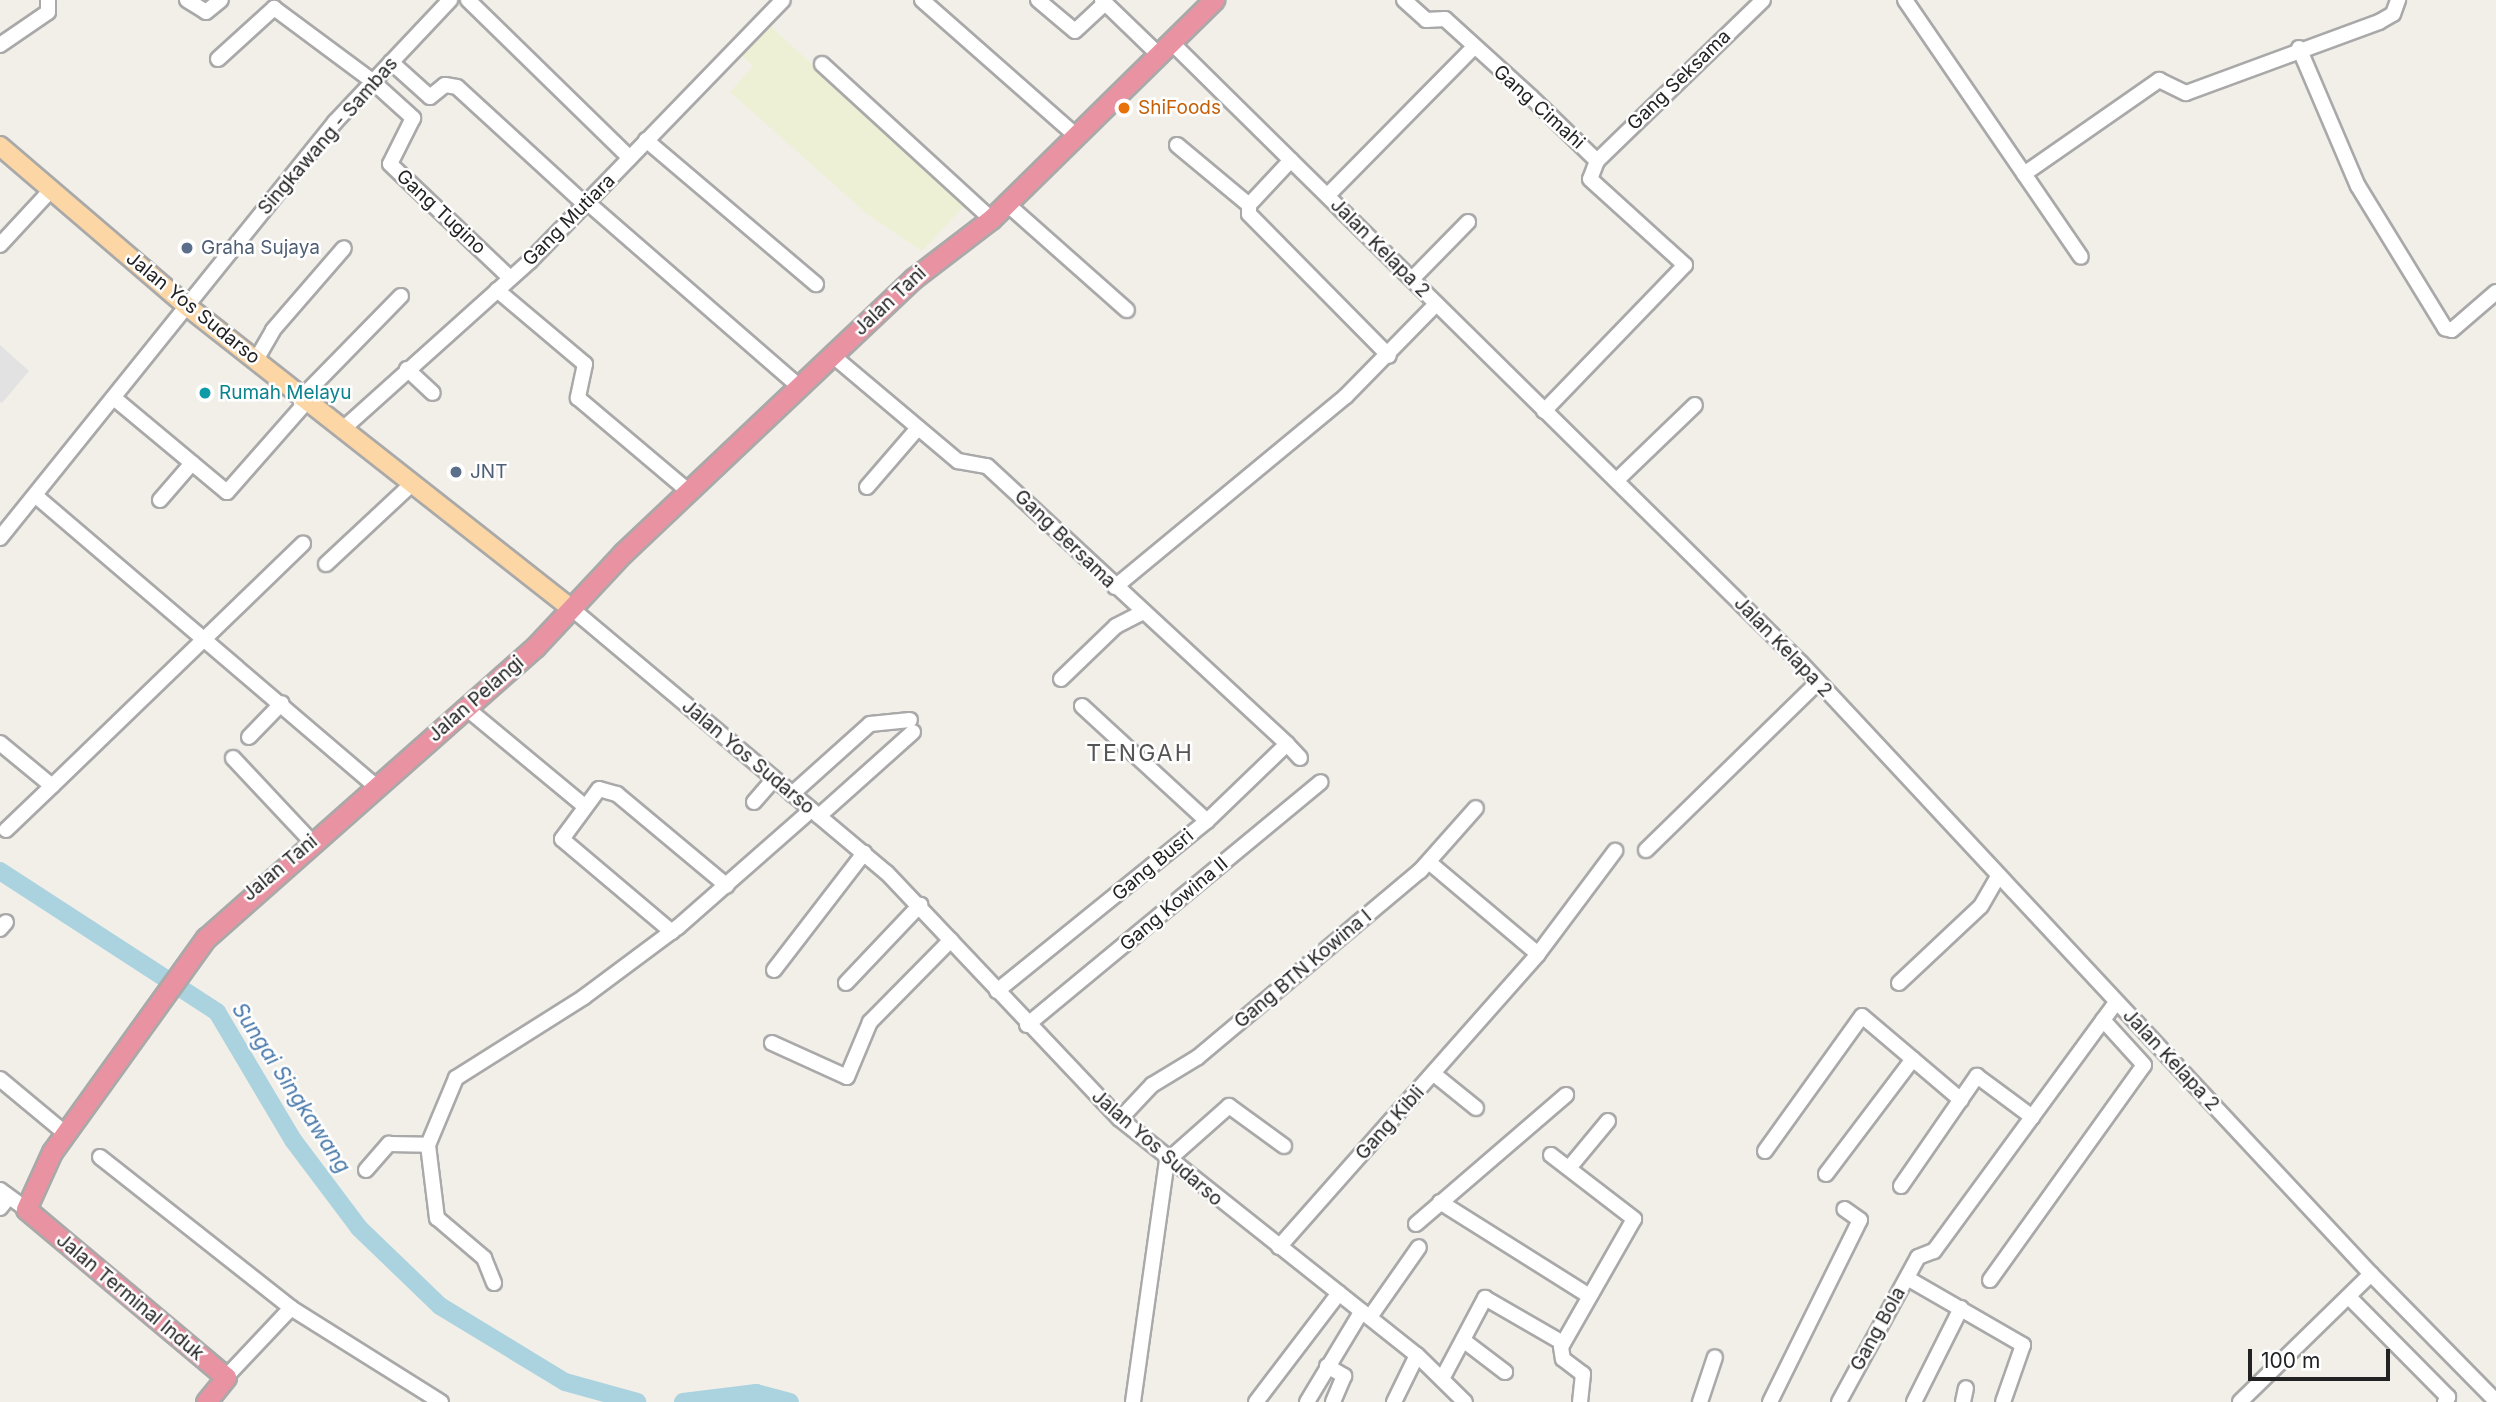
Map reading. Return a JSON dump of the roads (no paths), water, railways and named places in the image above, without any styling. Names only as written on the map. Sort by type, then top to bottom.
[{"type":"highway","name":"Jalan Tani","points":[[571,608],[688,491],[923,270],[1007,204],[1214,0]]},
{"type":"highway","name":"Jalan Pelangi","points":[[376,786],[571,608]]},
{"type":"highway","name":"Jalan Tani","points":[[26,1209],[41,1169],[65,1133],[220,921],[376,786]]},
{"type":"highway","name":"Jalan Terminal Induk","points":[[26,1209],[226,1377]]},
{"type":"highway","points":[[206,1402],[226,1377]]},
{"type":"main road","name":"Jalan Yos Sudarso","points":[[0,146],[188,307],[571,608]]},
{"type":"street","points":[[0,45],[47,12],[48,0]]},
{"type":"street","points":[[187,0],[206,12],[221,0]]},
{"type":"street","name":"Singkawang - Sambas","points":[[0,538],[371,80],[450,0]]},
{"type":"street","points":[[468,0],[629,158]]},
{"type":"street","name":"Gang Mutiara","points":[[344,428],[497,290],[587,204],[783,0]]},
{"type":"street","points":[[922,0],[1076,136]]},
{"type":"street","points":[[1038,0],[1075,31],[1104,1]]},
{"type":"street","name":"Gang Cimahi","points":[[1405,0],[1426,20],[1445,19],[1597,161],[1590,179],[1685,265],[1544,411]]},
{"type":"street","name":"Gang Seksama","points":[[1597,161],[1763,0]]},
{"type":"street","points":[[1905,0],[2081,257]]},
{"type":"street","points":[[2024,174],[2159,80],[2181,95],[2299,48],[2389,18],[2398,0]]},
{"type":"street","name":"Jalan Kelapa 2","points":[[1104,1],[1166,49],[1328,195],[1818,682],[1998,876],[2109,1012],[2321,1217],[2360,1285],[2496,1401]]},
{"type":"street","points":[[218,59],[274,8],[371,80]]},
{"type":"street","points":[[1328,195],[1473,47]]},
{"type":"street","points":[[2299,48],[2358,186],[2445,328],[2452,330],[2496,292]]},
{"type":"street","points":[[391,62],[430,97],[449,84],[457,87],[587,204],[800,387]]},
{"type":"street","points":[[822,64],[991,219]]},
{"type":"street","name":"Gang Tugino","points":[[371,80],[413,118],[390,164],[510,278]]},
{"type":"street","points":[[646,141],[816,284]]},
{"type":"street","points":[[1177,145],[1249,205],[1251,218],[1389,356]]},
{"type":"street","points":[[1249,205],[1291,160]]},
{"type":"street","points":[[0,245],[51,190]]},
{"type":"street","points":[[1007,204],[1127,310]]},
{"type":"street","points":[[1412,279],[1468,222]]},
{"type":"street","points":[[256,360],[273,330],[344,248]]},
{"type":"street","points":[[497,290],[585,364],[586,374],[575,389],[578,398],[688,491]]},
{"type":"street","points":[[114,398],[227,492],[306,398],[401,296]]},
{"type":"street","points":[[1115,587],[1389,356],[1436,304]]},
{"type":"street","name":"Gang Bersama","points":[[832,355],[958,461],[984,463],[1141,613],[1287,744]]},
{"type":"street","points":[[407,369],[433,393]]},
{"type":"street","points":[[1617,480],[1695,405]]},
{"type":"street","points":[[867,487],[918,428]]},
{"type":"street","points":[[160,500],[192,463]]},
{"type":"street","points":[[326,564],[413,483]]},
{"type":"street","points":[[36,496],[282,703],[376,786]]},
{"type":"street","points":[[6,830],[303,544]]},
{"type":"street","name":"Jalan Yos Sudarso","points":[[571,608],[864,853],[920,905],[1027,1025],[1119,1119],[1167,1161],[1417,1355],[1465,1402]]},
{"type":"street","points":[[1061,679],[1116,626],[1141,613]]},
{"type":"street","points":[[1646,850],[1818,682]]},
{"type":"street","points":[[249,737],[282,703]]},
{"type":"street","points":[[1082,706],[1207,821]]},
{"type":"street","points":[[465,707],[583,805]]},
{"type":"street","points":[[494,1283],[484,1258],[437,1217],[428,1145],[456,1077],[584,997],[672,932],[815,813],[911,726],[874,722],[859,731],[792,794]]},
{"type":"street","points":[[0,743],[52,786]]},
{"type":"street","points":[[1287,744],[1300,758]]},
{"type":"street","name":"Gang Busri","points":[[996,991],[1207,821],[1287,744]]},
{"type":"street","points":[[233,758],[312,842]]},
{"type":"street","points":[[754,802],[774,779]]},
{"type":"street","name":"Gang Kowina II","points":[[1027,1025],[1321,782]]},
{"type":"street","points":[[672,932],[564,843],[563,835],[583,805],[599,789],[612,790],[727,886]]},
{"type":"street","name":"Gang BTN Kowina I","points":[[1119,1119],[1153,1085],[1198,1058],[1430,863],[1476,808]]},
{"type":"street","name":"Gang Kibli","points":[[1279,1247],[1538,954],[1615,851]]},
{"type":"street","points":[[774,970],[793,937],[864,853]]},
{"type":"street","points":[[1430,863],[1538,954]]},
{"type":"street","points":[[1899,983],[1981,906],[1998,876]]},
{"type":"street","points":[[846,983],[920,905]]},
{"type":"street","points":[[772,1043],[847,1077],[876,1014],[951,940]]},
{"type":"street","points":[[1901,1186],[1977,1076],[2032,1117],[2109,1012],[2144,1065],[1990,1280]]},
{"type":"street","points":[[1765,1151],[1862,1016],[1961,1100]]},
{"type":"street","points":[[1826,1174],[1913,1059]]},
{"type":"street","points":[[1434,1074],[1476,1108]]},
{"type":"street","points":[[0,1079],[65,1133]]},
{"type":"street","points":[[1416,1224],[1566,1095]]},
{"type":"street","points":[[1133,1402],[1167,1161],[1222,1107],[1236,1108],[1284,1146]]},
{"type":"street","name":"Gang Bola","points":[[1839,1402],[1918,1257],[1934,1251],[2032,1117]]},
{"type":"street","points":[[1569,1168],[1608,1121]]},
{"type":"street","points":[[366,1170],[389,1144],[428,1145]]},
{"type":"street","points":[[1551,1155],[1634,1219],[1563,1343],[1563,1359],[1583,1374],[1580,1402]]},
{"type":"street","points":[[100,1157],[291,1308],[441,1402]]},
{"type":"street","name":"Jalan Terminal Induk","points":[[3,1198],[26,1209]]},
{"type":"street","points":[[1440,1202],[1589,1296]]},
{"type":"street","points":[[1770,1402],[1860,1220],[1844,1209]]},
{"type":"street","points":[[1307,1402],[1327,1366],[1419,1247]]},
{"type":"street","points":[[1907,1278],[2023,1345],[2003,1402]]},
{"type":"street","points":[[2240,1402],[2360,1285],[2448,1397],[2445,1402]]},
{"type":"street","points":[[1256,1402],[1339,1293]]},
{"type":"street","points":[[1441,1379],[1487,1297],[1563,1343]]},
{"type":"street","points":[[226,1377],[291,1308]]},
{"type":"street","points":[[1914,1402],[1961,1308]]},
{"type":"street","points":[[1463,1340],[1505,1372]]},
{"type":"street","points":[[1394,1402],[1417,1355]]},
{"type":"street","points":[[1700,1402],[1715,1357]]},
{"type":"street","points":[[1327,1366],[1344,1376],[1333,1402]]},
{"type":"waterway","name":"Sungai Singkawang","points":[[0,871],[217,1012],[293,1140],[359,1228],[440,1306],[565,1382],[637,1402]]},
{"type":"waterway","name":"Sungai Singkawang","points":[[683,1402],[756,1393],[790,1402]]},
{"type":"place","name":"ShiFoods","points":[[1124,108]]},
{"type":"place","name":"Graha Sujaya","points":[[187,248]]},
{"type":"place","name":"Rumah Melayu","points":[[205,393]]},
{"type":"place","name":"JNT","points":[[456,472]]},
{"type":"district","name":"TENGAH","points":[[1140,753]]}]
